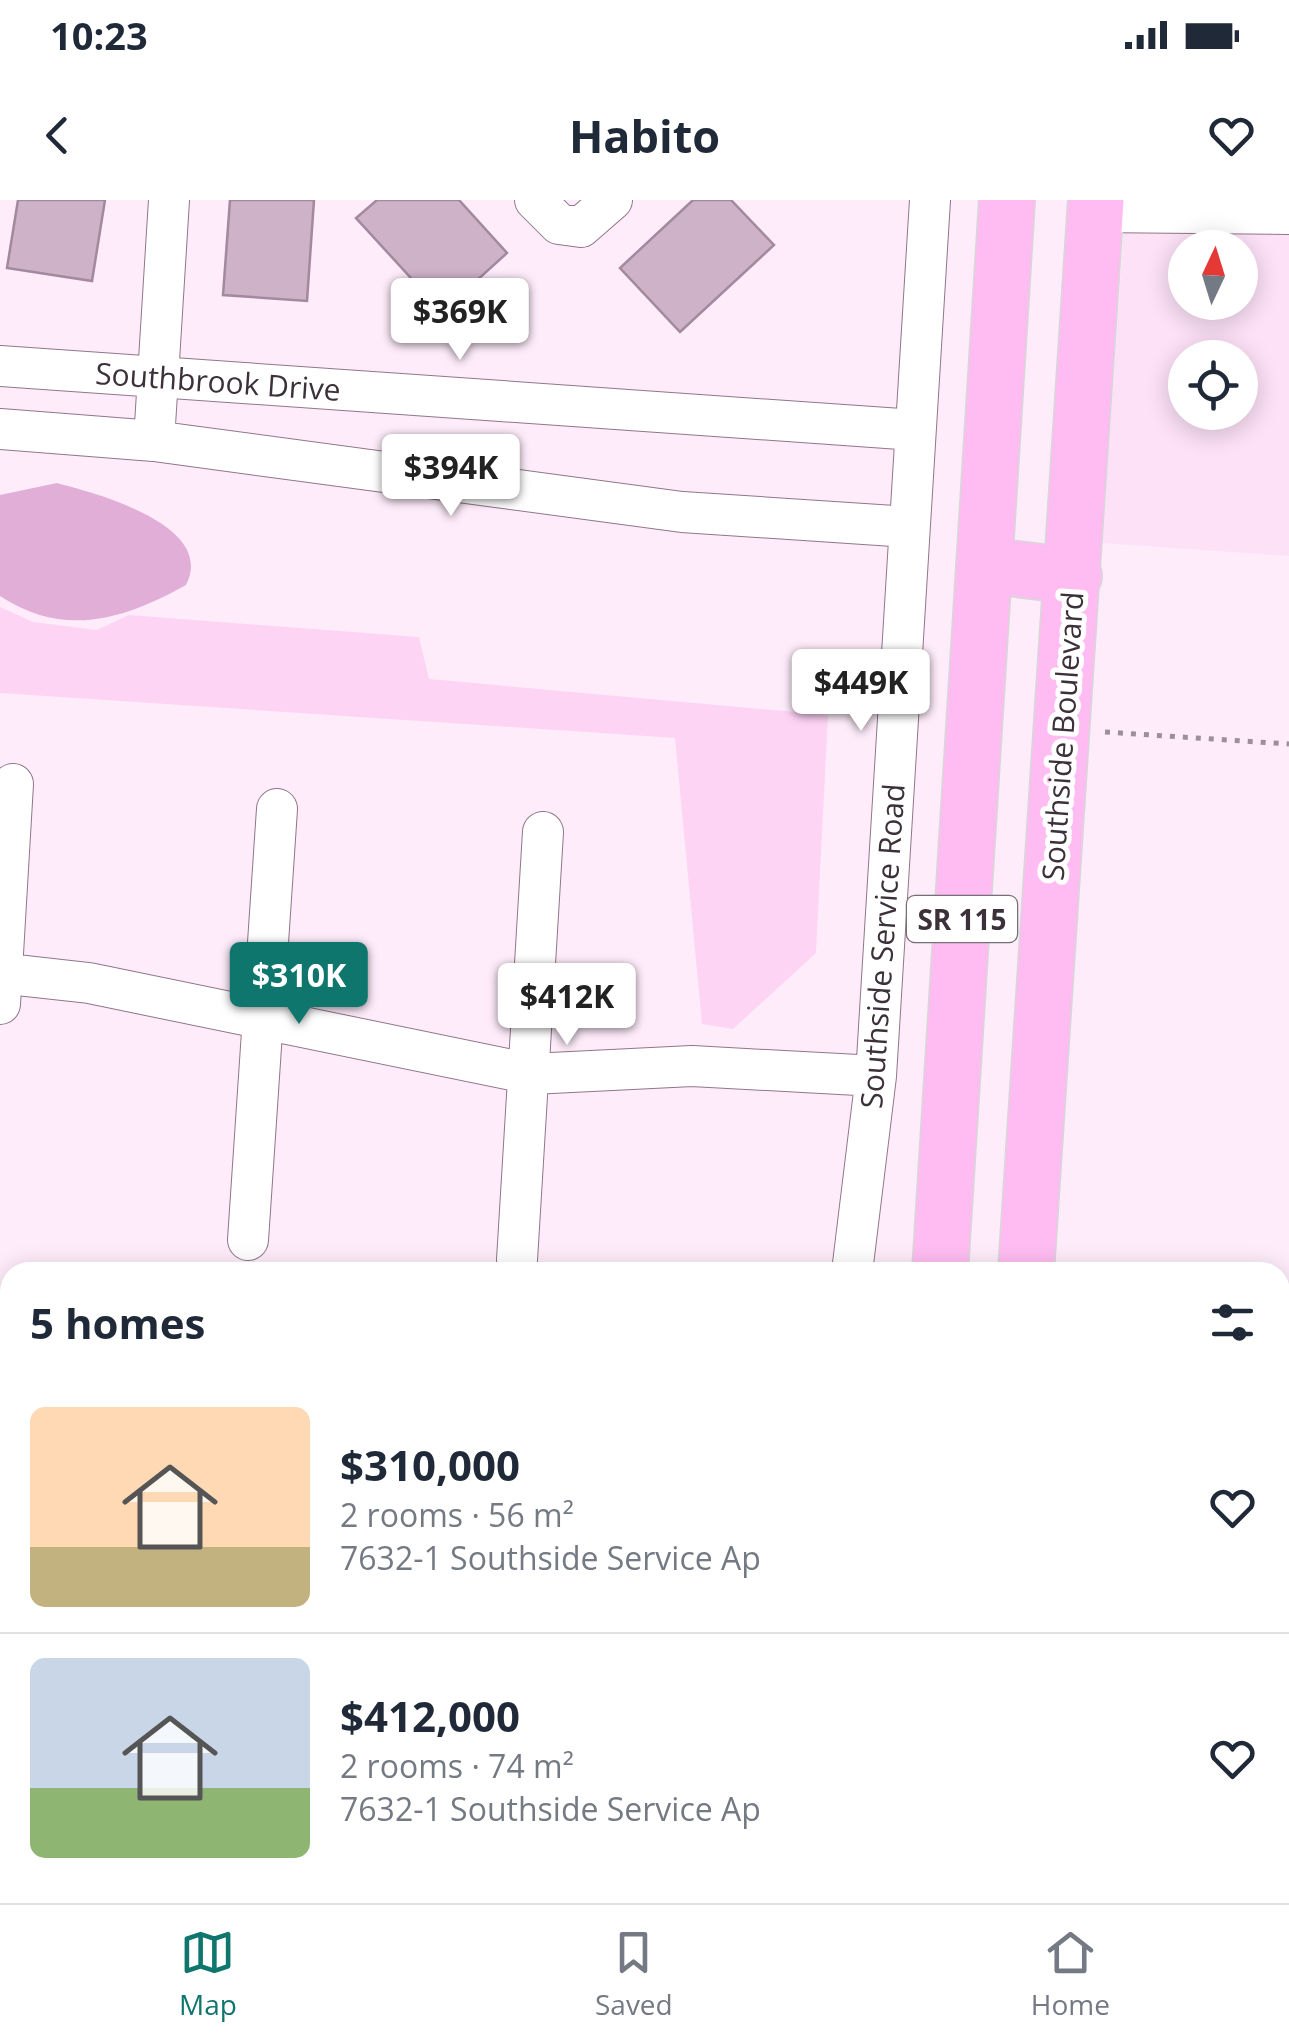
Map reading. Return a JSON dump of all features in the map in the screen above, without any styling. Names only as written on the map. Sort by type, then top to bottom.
[{"type":"highway","name":"SR 115","points":[[941,1262],[1007,200]]},
{"type":"highway","name":"Southside Boulevard","points":[[1027,1262],[1096,206]]},
{"type":"highway","points":[[984,565],[1074,576]]},
{"type":"street","points":[[154,441],[168,200]]},
{"type":"street","points":[[535,200],[559,224],[581,227],[612,200]]},
{"type":"street","name":"Southside Service Road","points":[[853,1262],[876,1076],[930,200]]},
{"type":"street","points":[[1096,206],[1289,214]]},
{"type":"street","name":"Southbrook Drive","points":[[0,366],[915,430]]},
{"type":"street","points":[[0,429],[154,441],[682,512],[909,527]]},
{"type":"street","points":[[13,784],[1,984],[89,983],[531,1074],[692,1066],[876,1076]]},
{"type":"street","points":[[248,1240],[277,809]]},
{"type":"street","points":[[517,1260],[543,832]]},
{"type":"path","points":[[1062,730],[1289,744]]},
{"type":"shaded area","points":[[1126,200],[1289,200],[1289,556],[1102,543]]},
{"type":"shaded area","points":[[57,483],[123,504],[169,529],[184,545],[191,564],[186,585],[139,607],[93,619],[47,617],[0,596],[0,495]]},
{"type":"shaded area","points":[[0,607],[33,622],[97,630],[129,615],[419,637],[429,679],[828,715],[816,953],[733,1029],[702,1024],[675,738],[0,693]]},
{"type":"building","points":[[18,200],[105,200],[92,281],[7,268]]},
{"type":"building","points":[[230,200],[314,200],[307,301],[223,295]]},
{"type":"building","points":[[377,200],[459,200],[507,253],[442,312],[356,218]]},
{"type":"building","points":[[693,200],[731,200],[774,245],[680,332],[620,268]]}]
